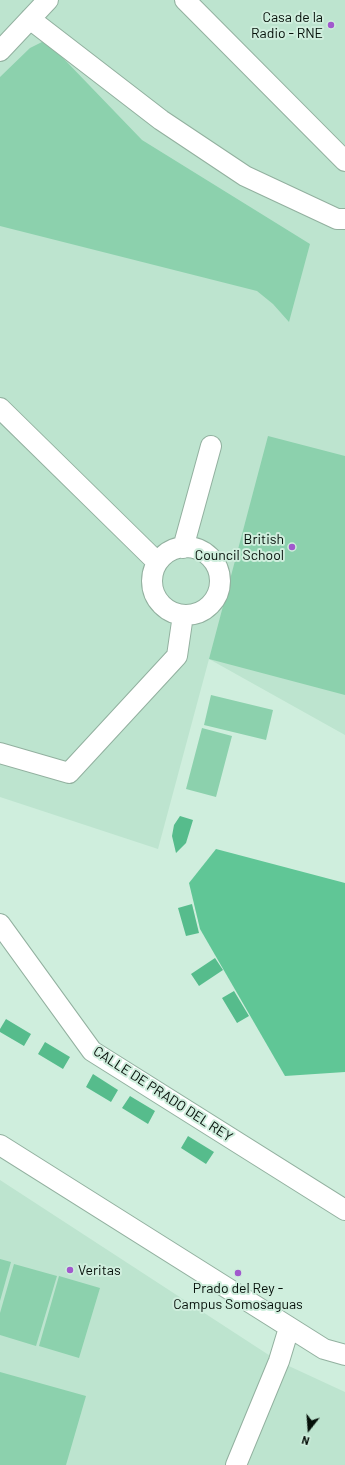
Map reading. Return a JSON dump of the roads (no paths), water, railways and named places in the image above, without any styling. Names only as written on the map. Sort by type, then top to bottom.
[{"type":"street","points":[[0,51],[48,0]]},
{"type":"street","points":[[185,0],[345,161]]},
{"type":"street","points":[[30,19],[161,120],[245,176],[337,219],[345,219]]},
{"type":"street","points":[[0,408],[157,562]]},
{"type":"street","points":[[183,548],[211,446]]},
{"type":"street","points":[[174,548],[196,548],[206,553],[214,561],[219,570],[221,581],[219,592],[214,602],[206,609],[195,614],[183,615],[172,612],[162,606],[155,596],[151,584],[152,573],[157,562],[165,553],[174,548]]},
{"type":"street","points":[[0,753],[69,773],[178,656],[183,615]]},
{"type":"street","name":"CALLE DE PRADO DEL REY","points":[[0,924],[92,1051],[345,1210]]},
{"type":"street","points":[[0,1145],[289,1328],[324,1349],[345,1355]]},
{"type":"street","points":[[236,1465],[278,1361],[289,1328]]},
{"type":"place","name":"Casa de la Radio - RNE","points":[[331,25]]},
{"type":"place","name":"British Council School","points":[[292,547]]},
{"type":"place","name":"Veritas","points":[[70,1270]]},
{"type":"place","name":"Prado del Rey - Campus Somosaguas","points":[[238,1273]]}]
